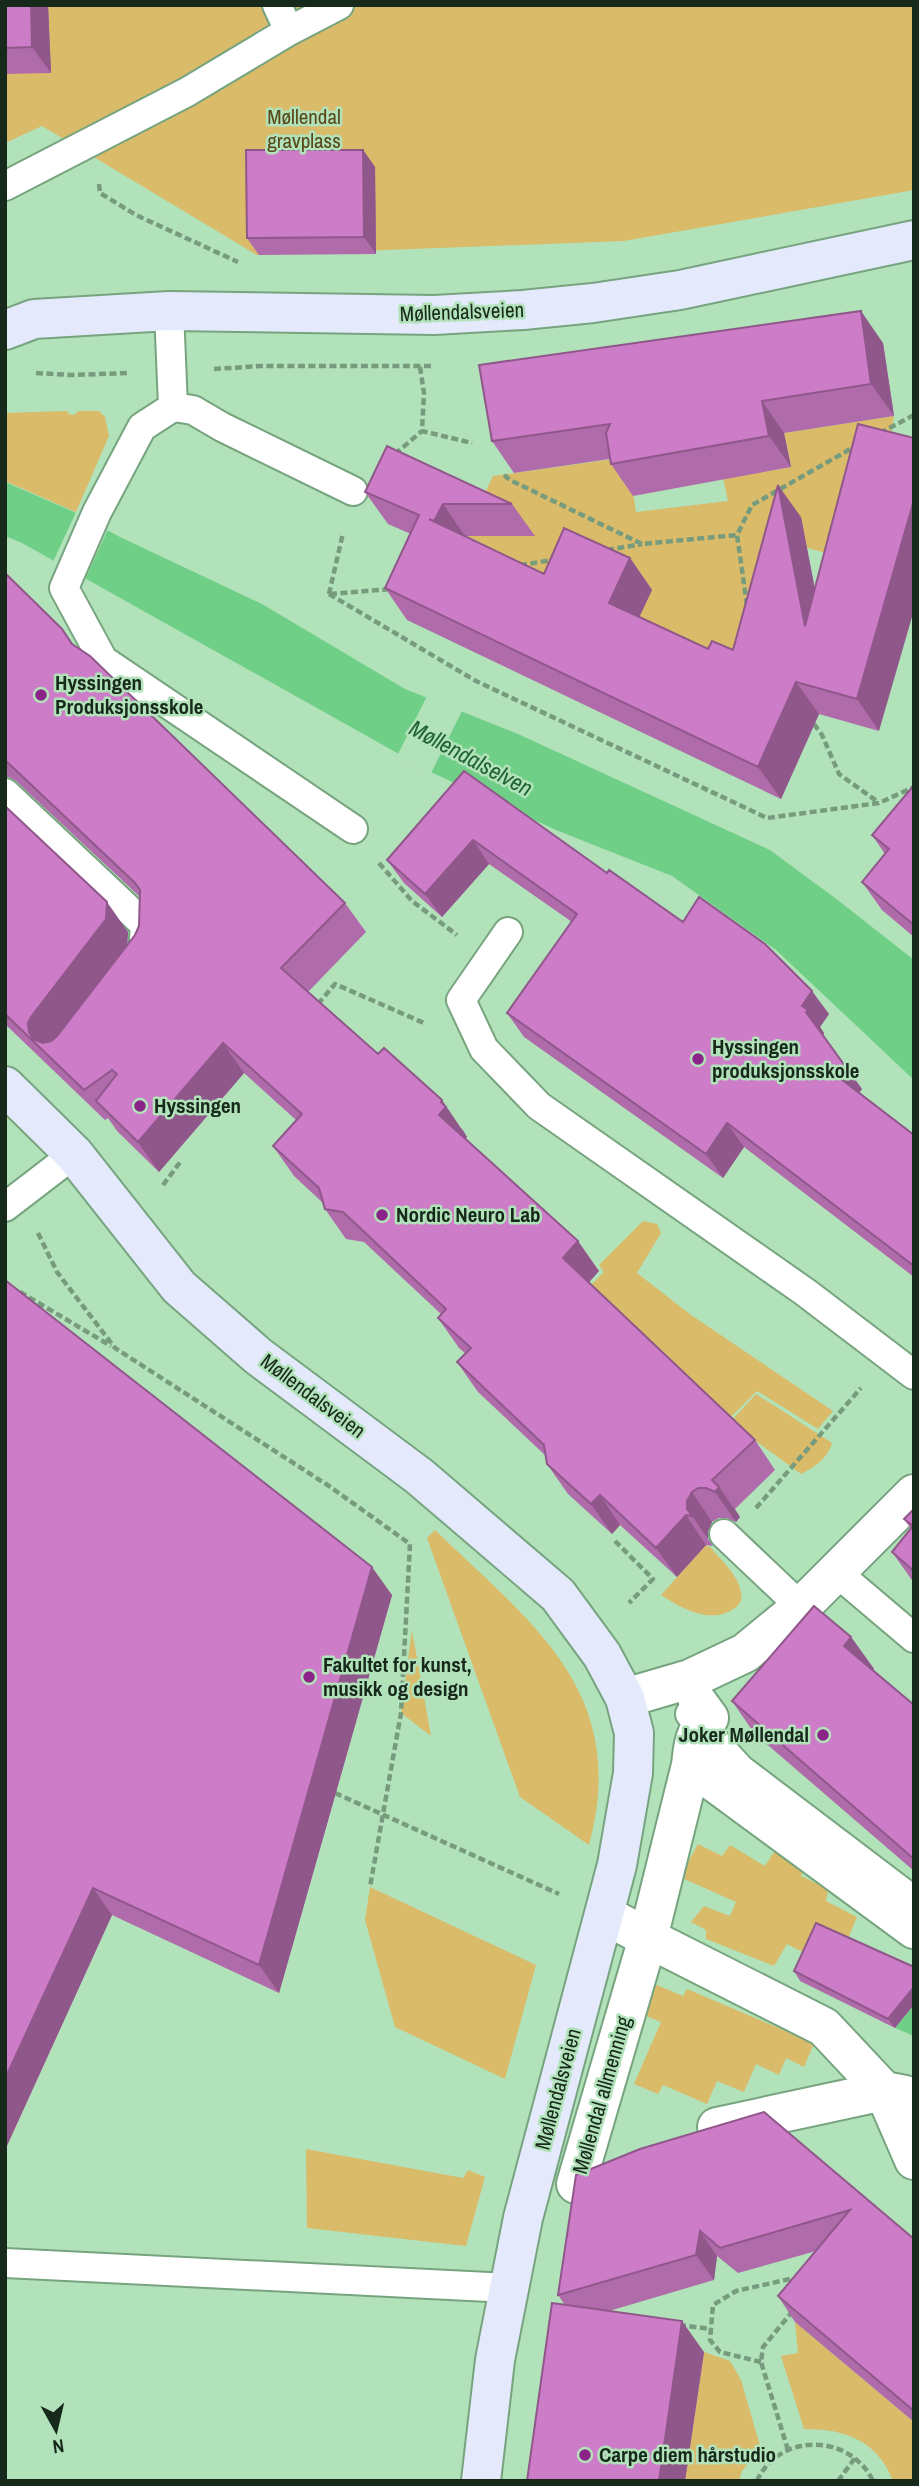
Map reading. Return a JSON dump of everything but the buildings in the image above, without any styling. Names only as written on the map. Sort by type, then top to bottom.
[{"type":"street","name":"Møllendalsveien","points":[[5,330],[34,319],[169,311],[434,315],[523,310],[680,290],[914,240]]},
{"type":"street","name":"Møllendalsveien","points":[[5,1086],[74,1154],[179,1287],[258,1356],[419,1476],[558,1595],[602,1655],[625,1698],[634,1733],[633,1773],[617,1865],[526,2207],[495,2360],[481,2481]]},
{"type":"street","points":[[625,1698],[690,1704],[690,1679],[745,1653],[801,1607],[914,1494]]},
{"type":"street","name":"Møllendal allmenning","points":[[613,2169],[576,2184],[648,1938],[691,1765],[694,1740],[690,1704]]},
{"type":"street","points":[[691,1765],[914,1929]]},
{"type":"street","points":[[605,1915],[824,2027],[899,2094],[914,2160]]},
{"type":"street","points":[[687,2138],[711,2128],[899,2094]]},
{"type":"lane","points":[[277,5],[289,31]]},
{"type":"lane","points":[[5,186],[187,92],[289,31],[339,5]]},
{"type":"lane","points":[[169,311],[173,407]]},
{"type":"lane","points":[[353,491],[193,410],[173,407],[142,427],[97,512],[64,588],[103,660],[353,829]]},
{"type":"lane","points":[[5,793],[145,925],[143,955],[127,975]]},
{"type":"lane","points":[[508,932],[461,1000],[484,1049],[539,1106],[805,1292],[914,1375]]},
{"type":"lane","points":[[5,1207],[74,1154]]},
{"type":"lane","points":[[727,1536],[801,1607]]},
{"type":"lane","points":[[836,1572],[914,1638]]},
{"type":"lane","points":[[690,1704],[740,1769],[914,1900]]},
{"type":"lane","points":[[5,2263],[509,2288]]},
{"type":"path","points":[[123,208],[179,235]]},
{"type":"path","points":[[420,368],[424,393],[422,431],[472,443]]},
{"type":"path","points":[[879,434],[914,415]]},
{"type":"path","points":[[748,608],[737,535],[752,505],[856,446]]},
{"type":"path","points":[[504,475],[642,544]]},
{"type":"path","points":[[329,594],[353,491]]},
{"type":"path","points":[[601,551],[642,544],[737,535]]},
{"type":"path","points":[[519,565],[560,558]]},
{"type":"path","points":[[329,594],[396,588]]},
{"type":"path","points":[[329,594],[476,681],[767,817],[879,803],[914,788]]},
{"type":"path","points":[[814,724],[822,734],[839,774],[879,803]]},
{"type":"path","points":[[399,888],[412,901],[489,959]]},
{"type":"path","points":[[313,1009],[335,984],[484,1049]]},
{"type":"path","points":[[163,1185],[181,1161]]},
{"type":"path","points":[[33,1222],[57,1272],[115,1348]]},
{"type":"path","points":[[16,1290],[115,1348],[329,1486],[410,1544],[401,1713],[370,1887]]},
{"type":"path","points":[[727,1536],[889,1356]]},
{"type":"path","points":[[615,1541],[653,1579],[629,1603]]},
{"type":"path","points":[[335,1793],[605,1915]]},
{"type":"path","points":[[761,2362],[720,2353],[710,2340],[713,2305],[736,2291],[790,2278]]},
{"type":"path","points":[[788,2450],[761,2362],[762,2347],[797,2306]]},
{"type":"path","points":[[671,2324],[711,2329]]},
{"type":"path","points":[[757,2481],[768,2464],[788,2450],[808,2444],[838,2448],[855,2458],[873,2481]]},
{"type":"path","points":[[838,2481],[855,2458]]},
{"type":"green space","name":"Møllendal gravplass","points":[[5,5],[914,5],[914,190],[624,241],[257,255],[42,126],[5,143]]},
{"type":"green space","points":[[67,411],[74,415],[79,411],[99,411],[105,417],[109,436],[76,512],[5,481],[5,413]]},
{"type":"green space","points":[[894,416],[887,458],[853,561],[794,544],[779,674],[566,605],[457,552],[493,476],[628,457],[636,512],[728,501],[715,441],[769,471],[791,467],[784,433]]},
{"type":"green space","points":[[643,1221],[657,1224],[661,1233],[637,1273],[691,1315],[833,1411],[818,1429],[757,1391],[722,1426],[579,1297],[604,1272],[599,1265]]},
{"type":"green space","points":[[756,1394],[832,1443],[820,1462],[801,1474],[730,1422]]},
{"type":"green space","points":[[435,1530],[538,1631],[564,1666],[584,1703],[596,1745],[598,1791],[589,1845],[520,1797],[427,1538]]},
{"type":"green space","points":[[706,1545],[733,1574],[740,1587],[741,1601],[727,1613],[698,1613],[661,1595]]},
{"type":"green space","points":[[412,1630],[431,1736],[401,1713]]},
{"type":"green space","points":[[698,1844],[722,1856],[730,1845],[765,1866],[776,1849],[806,1864],[801,1876],[828,1889],[826,1901],[857,1917],[846,1943],[813,1957],[787,1944],[774,1966],[706,1939],[706,1930],[691,1922],[704,1906],[730,1916],[736,1902],[680,1877]]},
{"type":"green space","points":[[370,1887],[536,1965],[505,2079],[395,2027],[365,1920]]},
{"type":"green space","points":[[652,1983],[683,1996],[687,1989],[814,2043],[804,2067],[786,2058],[779,2075],[756,2064],[744,2092],[717,2081],[707,2104],[663,2085],[658,2094],[634,2084],[661,2022],[639,2013]]},
{"type":"green space","points":[[306,2149],[463,2178],[468,2170],[485,2177],[466,2246],[307,2228]]},
{"type":"green space","points":[[795,2322],[914,2422],[914,2481],[893,2481],[878,2456],[858,2440],[833,2431],[804,2429],[781,2356],[798,2353]]},
{"type":"green space","points":[[704,2352],[730,2361],[741,2380],[761,2449],[742,2471],[739,2481],[685,2481]]},
{"type":"water","name":"Møllendalselven","points":[[5,482],[72,511],[120,537],[262,604],[405,689],[518,734],[770,850],[914,960],[914,1080],[776,950],[672,876],[556,830],[433,773],[22,543],[5,536]]},
{"type":"water","points":[[914,2005],[914,2036],[895,2028]]},
{"type":"pier","points":[[77,510],[109,527],[84,582],[52,564]]},
{"type":"pier","points":[[428,694],[463,709],[430,775],[397,756]]},
{"type":"place","name":"Hyssingen Produksjonsskole","points":[[41,695]]},
{"type":"place","name":"Hyssingen produksjonsskole","points":[[698,1059]]},
{"type":"place","name":"Hyssingen","points":[[140,1106]]},
{"type":"place","name":"Nordic Neuro Lab","points":[[382,1215]]},
{"type":"place","name":"Fakultet for kunst, musikk og design","points":[[309,1677]]},
{"type":"place","name":"Joker Møllendal","points":[[823,1735]]},
{"type":"place","name":"Carpe diem hårstudio","points":[[585,2455]]}]
